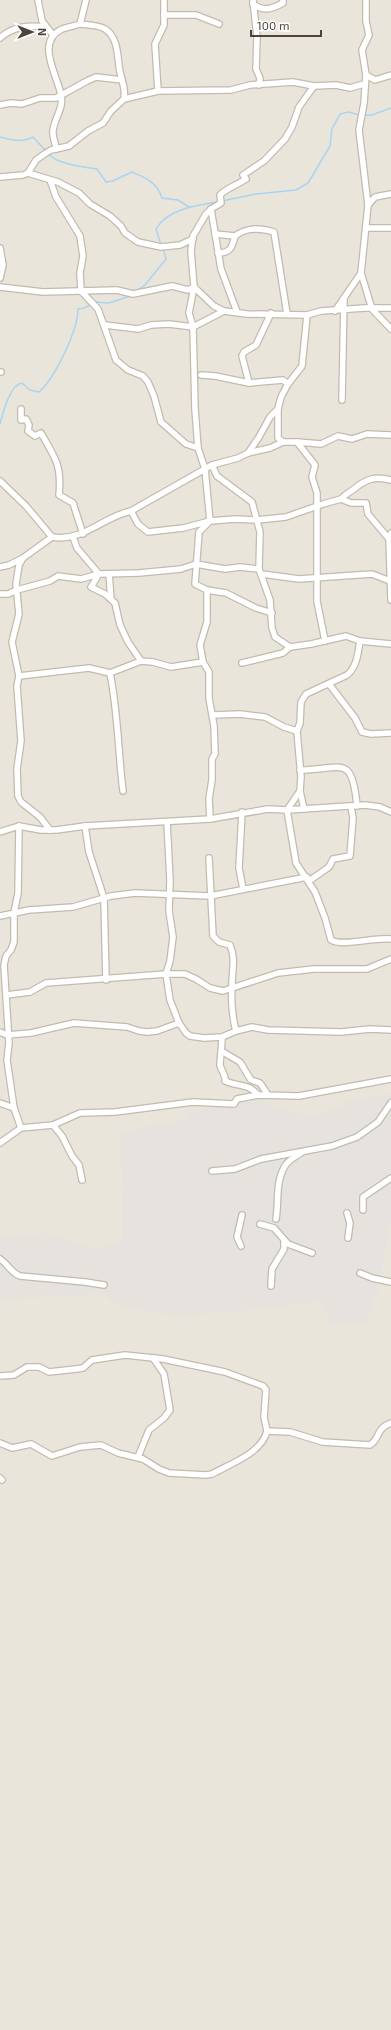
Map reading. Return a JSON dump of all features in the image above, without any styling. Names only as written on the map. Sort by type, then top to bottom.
[{"type":"street","points":[[38,0],[42,21],[53,35]]},
{"type":"street","points":[[80,24],[86,0]]},
{"type":"street","points":[[158,91],[155,44],[164,25],[164,0]]},
{"type":"street","points":[[253,2],[259,8],[267,9],[283,3],[283,0]]},
{"type":"street","points":[[366,0],[366,21],[369,35],[362,50],[366,75],[364,84],[364,103],[358,130],[368,205],[362,273],[372,309],[391,329]]},
{"type":"street","points":[[253,2],[257,37],[256,69],[260,78],[259,85]]},
{"type":"street","points":[[164,14],[196,15],[219,24]]},
{"type":"street","points":[[51,151],[53,130],[60,112],[61,97],[48,52],[49,40],[53,35],[63,28],[80,24],[104,28],[111,34],[116,45],[125,91],[124,99]]},
{"type":"street","points":[[0,38],[6,33],[26,26],[46,26]]},
{"type":"street","points":[[366,75],[375,80],[391,75]]},
{"type":"street","points":[[0,105],[11,103],[22,104],[40,98],[61,97],[91,78],[110,78],[122,80]]},
{"type":"street","points":[[28,173],[36,160],[51,151],[69,146],[88,131],[103,123],[111,111],[124,99],[158,91],[231,90],[259,85],[292,82],[314,86],[336,85],[350,88],[364,84]]},
{"type":"street","points":[[210,521],[205,469],[198,448],[193,364],[193,327],[189,313],[194,287],[191,252],[193,239],[200,224],[211,209],[221,203],[220,194],[225,190],[235,187],[246,179],[243,175],[264,161],[286,139],[299,106],[314,86]]},
{"type":"street","points":[[125,91],[132,97]]},
{"type":"street","points":[[0,177],[23,175],[28,173],[58,182],[79,193],[90,204],[110,216],[133,239],[151,246],[161,247],[180,245],[193,239]]},
{"type":"street","points":[[50,180],[61,207],[80,236],[83,256],[80,273],[81,291],[98,309],[105,325],[116,360],[128,370],[143,376],[154,396],[162,422],[186,444],[198,448]]},
{"type":"street","points":[[368,205],[375,198],[391,194]]},
{"type":"street","points":[[211,209],[221,269],[237,312]]},
{"type":"street","points":[[367,228],[391,228]]},
{"type":"street","points":[[215,234],[235,236],[246,229],[264,229],[274,232],[287,314]]},
{"type":"street","points":[[218,254],[226,253],[232,248],[235,236]]},
{"type":"street","points":[[0,248],[3,265],[0,278]]},
{"type":"street","points":[[335,311],[362,273]]},
{"type":"street","points":[[0,287],[43,292],[117,290],[133,294],[172,286],[188,290],[194,287]]},
{"type":"street","points":[[194,287],[214,306],[224,311],[247,314],[308,315],[321,311],[391,308]]},
{"type":"street","points":[[342,400],[344,298]]},
{"type":"street","points":[[105,325],[138,329],[151,325],[169,324],[193,327],[224,311]]},
{"type":"street","points":[[249,383],[242,356],[244,352],[256,345],[271,314]]},
{"type":"street","points":[[283,442],[278,438],[278,409],[281,397],[303,362],[304,332],[308,315]]},
{"type":"street","points":[[201,375],[215,376],[249,383],[283,380],[288,384]]},
{"type":"street","points":[[21,409],[21,420],[26,419],[29,425],[28,431],[35,436],[41,433],[56,459],[60,472],[59,495],[73,504],[83,534]]},
{"type":"street","points":[[248,453],[270,417],[278,409]]},
{"type":"street","points":[[0,481],[26,506],[52,537],[72,537],[83,534],[110,519],[131,511],[212,465],[232,460],[248,453],[270,448],[283,442],[321,444],[338,436],[352,439],[367,434],[391,434]]},
{"type":"street","points":[[297,442],[315,465],[312,477],[317,493],[317,601],[325,641]]},
{"type":"street","points":[[212,465],[217,476],[252,502],[260,532],[260,572],[270,600],[272,628],[275,637],[290,647]]},
{"type":"street","points":[[341,499],[345,494],[368,479],[378,477],[391,480]]},
{"type":"street","points":[[131,511],[138,524],[148,532],[184,528],[210,521],[235,519],[257,520],[286,517],[341,499],[352,503],[365,502],[368,514],[389,539]]},
{"type":"street","points":[[210,521],[199,532],[195,584],[207,590],[226,593],[256,608],[272,613]]},
{"type":"street","points":[[391,532],[389,539],[391,556],[391,600]]},
{"type":"street","points":[[0,567],[9,565],[23,558],[52,537]]},
{"type":"street","points":[[72,537],[77,548],[99,574]]},
{"type":"street","points":[[23,558],[19,565],[17,590],[19,614],[12,642],[19,676],[17,686],[21,741],[17,769],[18,796],[21,802],[40,817],[50,830]]},
{"type":"street","points":[[0,594],[8,594],[50,581],[58,576],[81,579],[99,574],[181,568],[196,564],[225,569],[240,568],[299,579],[372,574],[390,581]]},
{"type":"street","points":[[99,574],[91,587],[105,594],[115,603],[120,625],[128,642],[141,661]]},
{"type":"street","points":[[109,574],[111,599]]},
{"type":"street","points":[[207,590],[207,622],[200,645],[203,662],[209,672],[210,698],[213,715],[215,754],[211,767],[212,780],[209,799],[210,819]]},
{"type":"street","points":[[242,663],[278,655],[290,647],[346,636],[360,641],[391,644]]},
{"type":"street","points":[[304,809],[300,790],[297,731],[300,723],[303,699],[306,694],[329,684],[351,671],[358,654],[360,641]]},
{"type":"street","points":[[19,676],[89,668],[110,672],[141,661],[153,662],[170,667],[203,662]]},
{"type":"street","points":[[110,672],[116,704],[115,718],[123,791]]},
{"type":"street","points":[[329,684],[355,718],[362,732],[371,734],[391,733]]},
{"type":"street","points":[[213,715],[240,714],[265,717],[284,727],[297,731]]},
{"type":"street","points":[[0,916],[14,913],[73,907],[104,898],[135,894],[210,896],[243,889],[308,879],[329,867],[333,859],[350,856],[355,782],[348,772],[340,768],[331,767],[300,770]]},
{"type":"street","points":[[300,790],[287,810],[296,863],[298,868],[308,879],[320,904],[326,918],[328,935],[332,941],[351,943],[366,939],[391,939]]},
{"type":"street","points":[[0,832],[18,826],[50,830],[85,826],[210,819],[242,812],[268,809],[287,810],[372,806],[391,812]]},
{"type":"street","points":[[242,812],[239,868],[243,889]]},
{"type":"street","points":[[167,822],[170,894],[169,911],[173,937],[170,961],[166,974],[170,1000],[179,1023],[190,1036],[222,1037],[236,1031],[252,1027],[268,1030],[341,1032],[370,1029],[391,1030]]},
{"type":"street","points":[[18,826],[18,893],[14,913],[14,942],[11,950],[6,956],[4,965],[7,995],[8,1065],[14,1108],[21,1128]]},
{"type":"street","points":[[85,826],[89,852],[104,898],[106,980]]},
{"type":"street","points":[[210,858],[210,896],[213,936],[219,942],[230,945],[235,958],[232,987],[232,1009],[236,1031]]},
{"type":"street","points":[[7,995],[30,992],[46,983],[106,980],[166,974],[185,974],[217,990],[223,991],[278,973],[314,969],[367,969],[391,959]]},
{"type":"street","points":[[7,1025],[0,1031],[7,1035],[31,1033],[74,1023],[127,1027],[147,1032],[157,1031],[179,1023]]},
{"type":"street","points":[[222,1037],[220,1065],[226,1075],[225,1081],[231,1084],[247,1086],[258,1095]]},
{"type":"street","points":[[222,1052],[240,1062],[251,1080],[260,1083],[268,1095]]},
{"type":"street","points":[[0,1143],[21,1128],[53,1125],[80,1113],[115,1112],[193,1102],[234,1104],[237,1099],[258,1095],[299,1096],[391,1079]]},
{"type":"street","points":[[0,1103],[14,1108]]},
{"type":"street","points":[[212,1171],[235,1169],[261,1159],[332,1146],[357,1137],[378,1122],[391,1103]]},
{"type":"street","points":[[53,1125],[62,1136],[72,1156],[79,1165],[82,1180]]},
{"type":"street","points":[[276,1219],[279,1206],[278,1186],[285,1165],[302,1152]]},
{"type":"street","points":[[363,1210],[363,1197],[391,1178]]},
{"type":"street","points":[[348,1213],[350,1223],[348,1238]]},
{"type":"street","points":[[241,1246],[237,1237],[242,1215]]},
{"type":"street","points":[[260,1224],[274,1228],[288,1244],[312,1253]]},
{"type":"street","points":[[271,1286],[272,1269],[284,1249],[284,1240]]},
{"type":"street","points":[[0,1259],[12,1272],[20,1276],[104,1285]]},
{"type":"street","points":[[360,1273],[372,1278],[391,1282]]},
{"type":"street","points":[[0,1376],[14,1375],[27,1367],[39,1367],[49,1372],[83,1368],[92,1360],[120,1355],[154,1358],[225,1372],[259,1383],[266,1390],[264,1417],[267,1431],[262,1443],[253,1450],[212,1474],[206,1475],[169,1473],[138,1457],[118,1453],[101,1445],[80,1447],[52,1456],[31,1444],[12,1448],[0,1443]]},
{"type":"street","points":[[138,1457],[145,1443],[149,1430],[164,1418],[170,1410],[164,1374],[154,1358]]},
{"type":"street","points":[[267,1431],[290,1432],[323,1442],[370,1445],[375,1440],[380,1430],[391,1423]]},
{"type":"shaded area","points":[[0,0],[391,0],[391,2030],[0,2030]]},
{"type":"shaded area","points":[[391,1094],[391,1225],[389,1228],[379,1288],[366,1322],[346,1326],[332,1323],[319,1302],[233,1312],[179,1315],[145,1312],[114,1303],[105,1294],[0,1299],[0,1236],[45,1233],[97,1250],[122,1239],[123,1185],[120,1132],[190,1119],[191,1110],[246,1101],[261,1099],[279,1108],[315,1117],[355,1099]]},
{"type":"waterway","points":[[363,115],[372,115],[391,108]]},
{"type":"waterway","points":[[222,201],[256,194],[296,190],[308,183],[330,146],[332,129],[340,114],[349,112],[359,115]]},
{"type":"waterway","points":[[0,137],[12,140],[25,140],[33,137],[46,151]]},
{"type":"waterway","points":[[49,154],[64,163],[97,169],[106,182],[113,181],[132,172],[154,184],[162,198],[178,200],[189,207]]},
{"type":"waterway","points":[[161,245],[156,229],[161,222],[175,212],[218,202]]},
{"type":"waterway","points":[[136,291],[145,285],[166,259],[163,248]]},
{"type":"waterway","points":[[95,302],[109,303],[130,296]]},
{"type":"waterway","points":[[0,424],[8,400],[14,388],[22,383],[30,390],[39,392],[52,376],[70,341],[77,318],[78,309],[92,304]]}]
